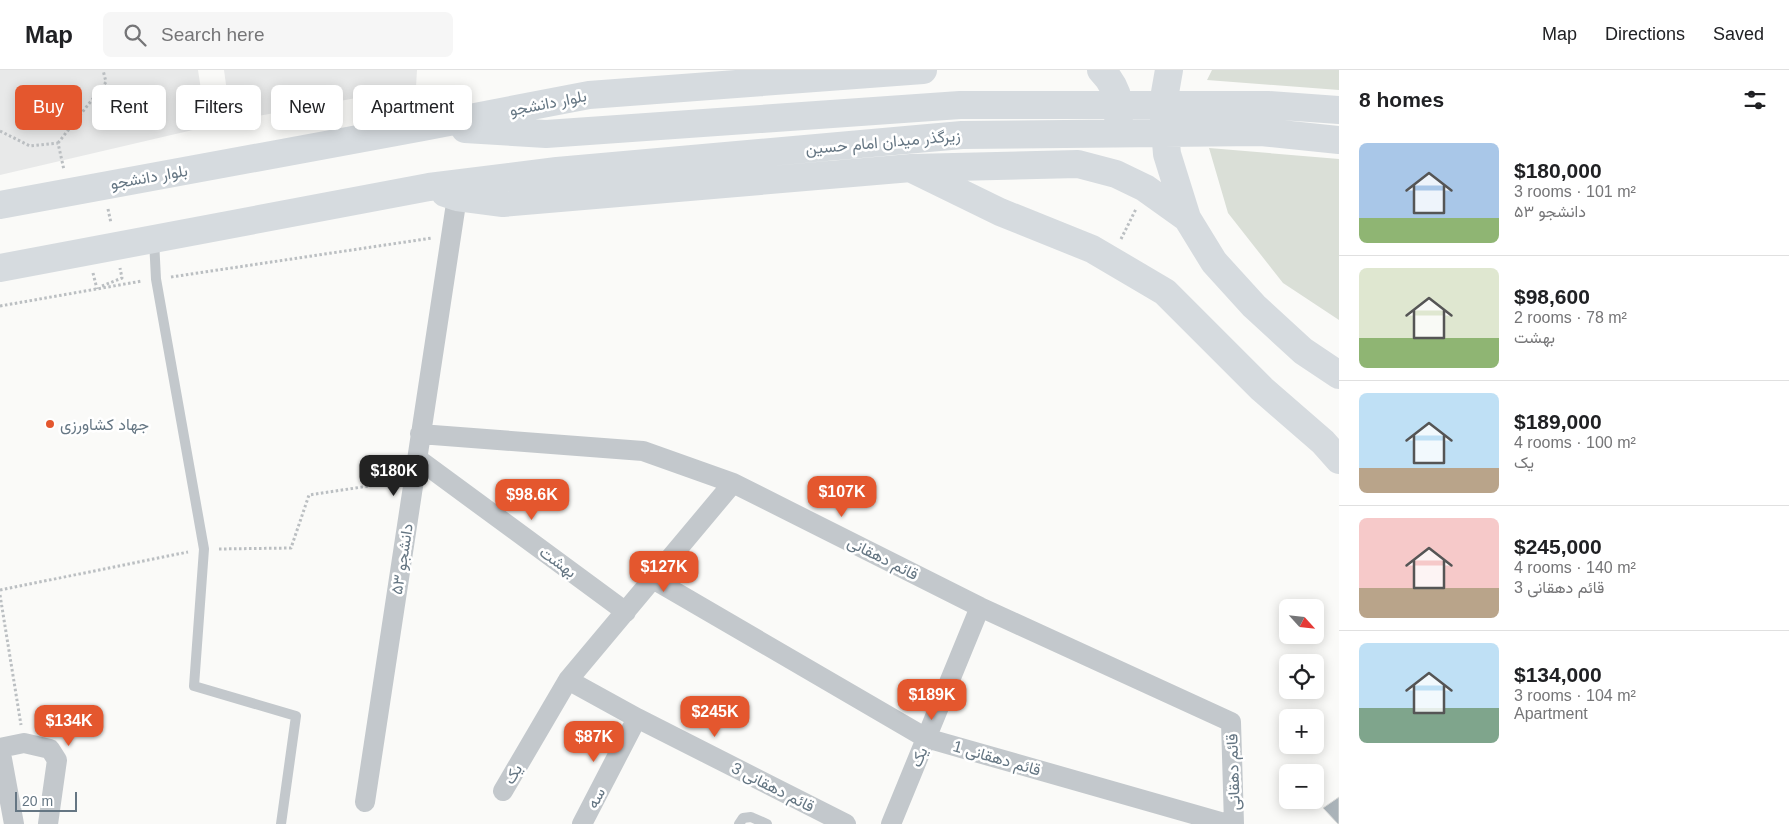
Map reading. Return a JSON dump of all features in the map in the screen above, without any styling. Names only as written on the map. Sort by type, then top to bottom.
[{"type":"main road","name":"بلوار دانشجو","points":[[472,118],[590,95],[923,70]]},
{"type":"main road","points":[[1078,164],[1095,157],[1108,145],[1117,129],[1120,112],[1117,94],[1109,78],[1101,70]]},
{"type":"main road","points":[[1170,70],[1163,104],[1167,154],[1186,218],[1214,262],[1254,306],[1304,351],[1339,375]]},
{"type":"main road","name":"زیرگذر میدان امام حسین","points":[[472,130],[546,134],[960,105],[1268,105],[1339,110]]},
{"type":"main road","name":"بلوار دانشجو","points":[[0,204],[407,130]]},
{"type":"main road","name":"زیرگذر میدان امام حسین","points":[[429,188],[567,170],[962,134],[1261,132],[1339,140]]},
{"type":"main road","points":[[0,268],[429,188],[457,197],[503,203],[910,168],[1078,164],[1116,174],[1144,188],[1186,218]]},
{"type":"main road","points":[[910,168],[1000,212],[1092,249],[1165,292],[1262,389],[1323,442],[1339,460]]},
{"type":"street","name":"دانشجو ۵۳","points":[[365,802],[457,197]]},
{"type":"street","name":"قائم دهقانی","points":[[420,434],[643,451],[733,483],[980,607],[1231,722],[1234,824]]},
{"type":"street","name":"بهشت","points":[[418,459],[626,612]]},
{"type":"street","name":"یک","points":[[503,791],[568,680],[733,483]]},
{"type":"street","name":"قائم دهقانی 1","points":[[653,579],[926,738],[1228,824]]},
{"type":"street","name":"یک","points":[[891,824],[980,607]]},
{"type":"street","name":"قائم دهقانی 3","points":[[568,680],[637,718],[846,824]]},
{"type":"street","name":"سه","points":[[582,824],[637,718]]},
{"type":"street","points":[[14,824],[0,748],[24,743],[50,749],[57,760],[48,824]]},
{"type":"lane","points":[[154,239],[156,279],[204,549],[194,686],[296,716],[281,824]]},
{"type":"lane","points":[[740,824],[743,818],[751,817],[767,824]]},
{"type":"path","points":[[0,132],[30,146],[58,143],[106,82],[103,70]]},
{"type":"path","points":[[58,143],[69,192]]},
{"type":"path","points":[[0,306],[156,279],[451,236]]},
{"type":"path","points":[[96,289],[122,278]]},
{"type":"path","points":[[0,595],[24,743]]},
{"type":"shaded area","points":[[0,70],[198,70],[200,85],[176,85],[176,130],[193,130],[0,175]]},
{"type":"shaded area","points":[[224,70],[417,70],[416,85],[353,85],[353,99],[343,100],[343,85],[271,85],[271,114],[261,115],[261,85],[226,85]]},
{"type":"shaded area","points":[[1212,70],[1339,70],[1339,90],[1207,80]]},
{"type":"shaded area","points":[[1209,148],[1339,159],[1339,320],[1283,283],[1228,213]]},
{"type":"building","points":[[1339,797],[1339,824],[1324,809]]},
{"type":"place","name":"جهاد کشاورزی","points":[[50,424]]}]
